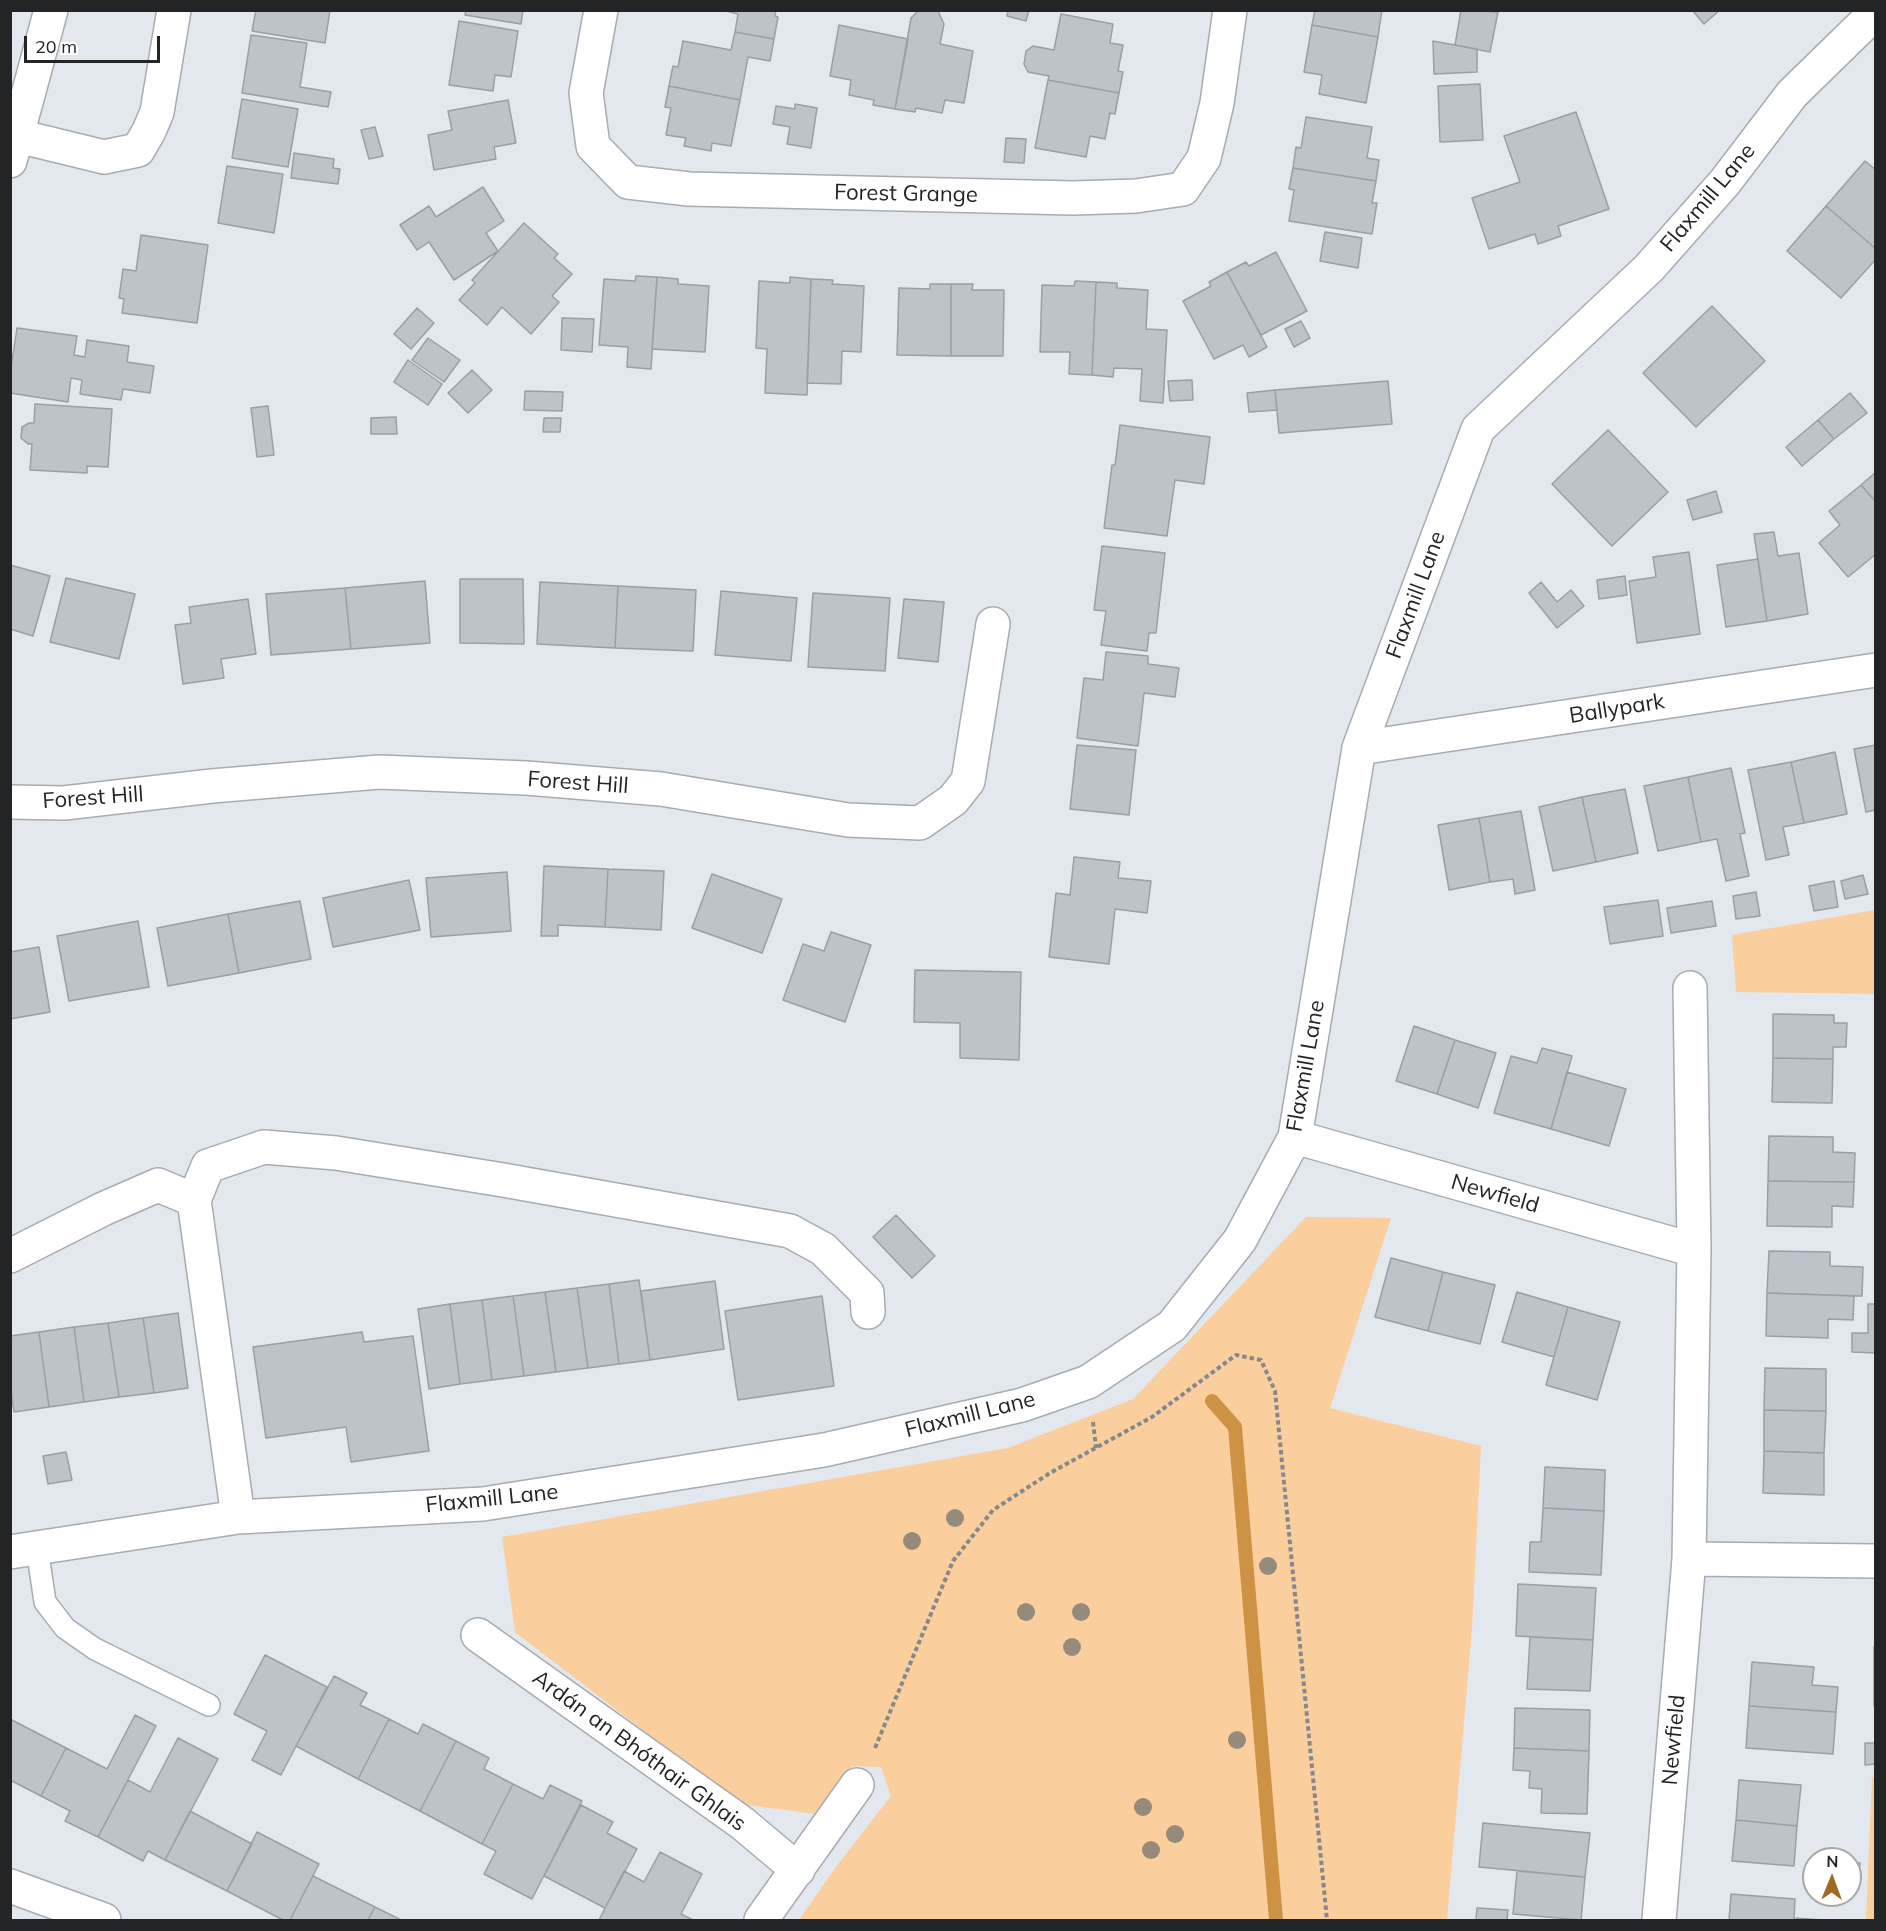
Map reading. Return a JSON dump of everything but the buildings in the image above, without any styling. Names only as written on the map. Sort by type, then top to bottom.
[{"type":"street","points":[[51,10],[14,149],[104,157],[138,150],[149,131],[157,112],[174,10]]},
{"type":"street","name":"Forest Grange","points":[[601,10],[586,93],[593,146],[628,182],[689,189],[1073,198],[1136,196],[1183,189],[1204,158],[1217,103],[1230,10]]},
{"type":"street","name":"Flaxmill Lane","points":[[24,1550],[238,1517],[483,1504],[824,1450],[1022,1405],[1088,1382],[1172,1326],[1240,1240],[1295,1137],[1359,748],[1478,429],[1649,268],[1725,182],[1792,94],[1875,12]]},
{"type":"street","name":"Forest Hill","points":[[10,802],[64,803],[212,786],[379,772],[526,778],[661,789],[848,820],[920,823],[953,800],[968,781],[993,624]]},
{"type":"street","name":"Ballypark","points":[[1359,748],[1875,670]]},
{"type":"street","name":"Newfield","points":[[1659,1920],[1689,1558],[1694,1250],[1690,988]]},
{"type":"street","name":"Newfield","points":[[1295,1137],[1694,1250]]},
{"type":"street","points":[[238,1517],[194,1200],[208,1166],[264,1147],[336,1154],[503,1180],[790,1230],[823,1249],[867,1293],[868,1312]]},
{"type":"street","points":[[10,1256],[103,1209],[158,1185],[194,1200]]},
{"type":"street","points":[[1689,1558],[1875,1561]]},
{"type":"street","name":"Ardán an Bhóthair Ghlais","points":[[478,1635],[742,1823],[798,1870]]},
{"type":"street","points":[[761,1920],[857,1785]]},
{"type":"street","points":[[10,1886],[104,1920]]},
{"type":"lane","points":[[24,1550],[45,1602],[65,1628],[95,1649],[209,1705]]},
{"type":"path","points":[[857,1785],[953,1561],[993,1510],[1050,1473],[1152,1417],[1236,1355],[1261,1360],[1275,1391],[1327,1920]]},
{"type":"shaded area","points":[[1875,910],[1875,994],[1736,992],[1732,935]]},
{"type":"shaded area","points":[[1306,1217],[1391,1218],[1330,1408],[1481,1446],[1472,1629],[1447,1920],[799,1920],[835,1868],[891,1796],[881,1767],[853,1766],[816,1814],[739,1804],[515,1632],[502,1537],[1008,1448],[1133,1399]]},
{"type":"shaded area","points":[[1872,1777],[1876,1777],[1876,1920],[1866,1920]]},
{"type":"waterway","points":[[1212,1401],[1235,1427],[1276,1920]]}]
